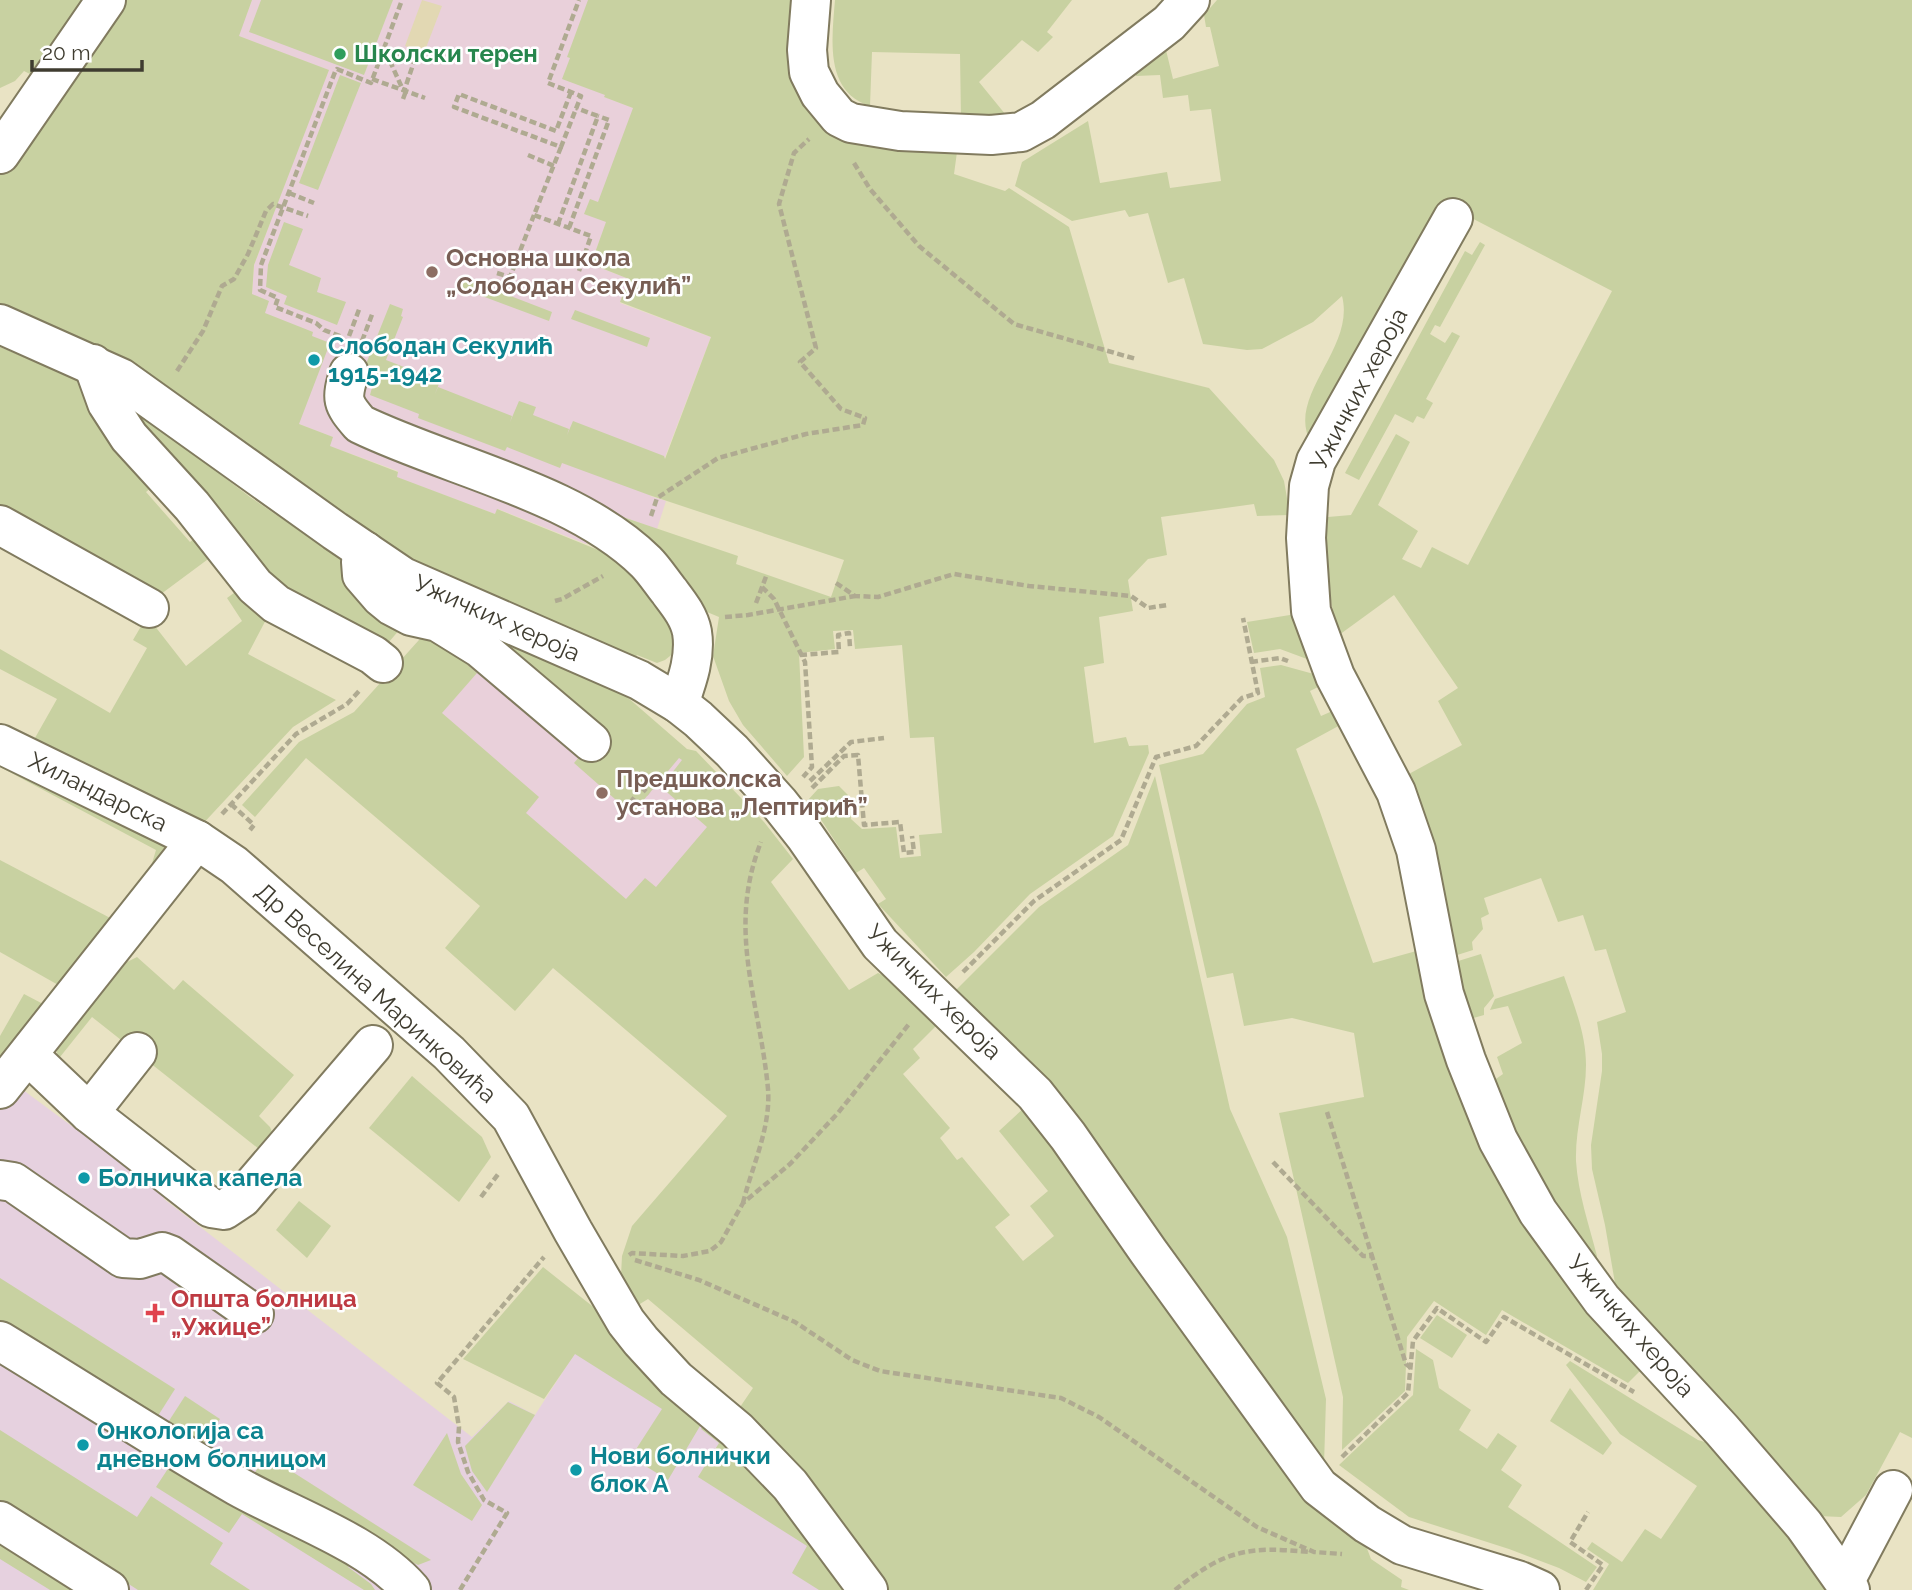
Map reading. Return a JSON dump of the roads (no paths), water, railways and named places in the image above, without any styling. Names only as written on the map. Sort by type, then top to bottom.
[{"type":"street","points":[[2,147],[106,0]]},
{"type":"street","points":[[811,0],[808,72],[820,94],[839,117],[840,140],[901,131],[991,135],[1021,132],[1043,120],[1106,74],[1169,23],[1190,0]]},
{"type":"street","name":"Ужичких хероја","points":[[1453,218],[1316,461],[1309,486],[1306,538],[1311,611],[1335,676],[1396,792],[1416,850],[1444,994],[1497,1140],[1538,1212],[1602,1300],[1722,1430],[1804,1525],[1847,1585]]},
{"type":"street","name":"Ужичких хероја","points":[[0,324],[121,377],[403,577],[639,680],[679,704],[732,751],[798,793],[806,836],[872,934],[947,988],[1035,1094],[1320,1487],[1367,1524],[1402,1545],[1520,1581],[1540,1590]]},
{"type":"street","points":[[349,356],[343,403],[360,424],[562,505],[608,532],[647,563],[687,616],[692,630],[694,649],[689,676],[679,704]]},
{"type":"street","points":[[93,364],[107,403],[129,437],[192,506],[255,586],[276,604],[373,655],[383,663]]},
{"type":"street","points":[[0,525],[149,608]]},
{"type":"street","points":[[365,551],[361,562],[362,575],[381,597],[411,616],[438,622],[480,648],[591,742]]},
{"type":"street","name":"Хиландарска","points":[[0,744],[197,840]]},
{"type":"street","points":[[0,1089],[197,840]]},
{"type":"street","name":"Др Веселина Маринковића","points":[[197,840],[234,865],[449,1053],[511,1116],[573,1231],[609,1260],[626,1322],[676,1379],[737,1430],[790,1485],[868,1590]]},
{"type":"street","points":[[28,1055],[89,1114],[211,1208],[224,1210],[242,1198],[259,1181],[373,1045]]},
{"type":"street","points":[[89,1114],[137,1052]]},
{"type":"street","points":[[0,1180],[13,1182],[123,1258],[140,1259],[162,1252],[170,1255],[254,1314]]},
{"type":"street","points":[[0,1341],[212,1471],[360,1550],[411,1590]]},
{"type":"street","points":[[1847,1585],[1893,1490]]},
{"type":"street","points":[[0,1521],[109,1590]]},
{"type":"place","name":"Школски терен","points":[[340,54]]},
{"type":"place","name":"Основна школа „Слободан Секулић”","points":[[432,272]]},
{"type":"place","name":"Слободан Секулић 1915-1942","points":[[314,360]]},
{"type":"place","name":"Предшколска установа „Лептирић”","points":[[602,793]]},
{"type":"place","name":"Болничка капела","points":[[84,1178]]},
{"type":"place","name":"Општа болница „Ужице”","points":[[155,1313]]},
{"type":"place","name":"Онкологија са дневном болницом","points":[[83,1445]]},
{"type":"place","name":"Нови болнички блок А","points":[[576,1470]]}]
